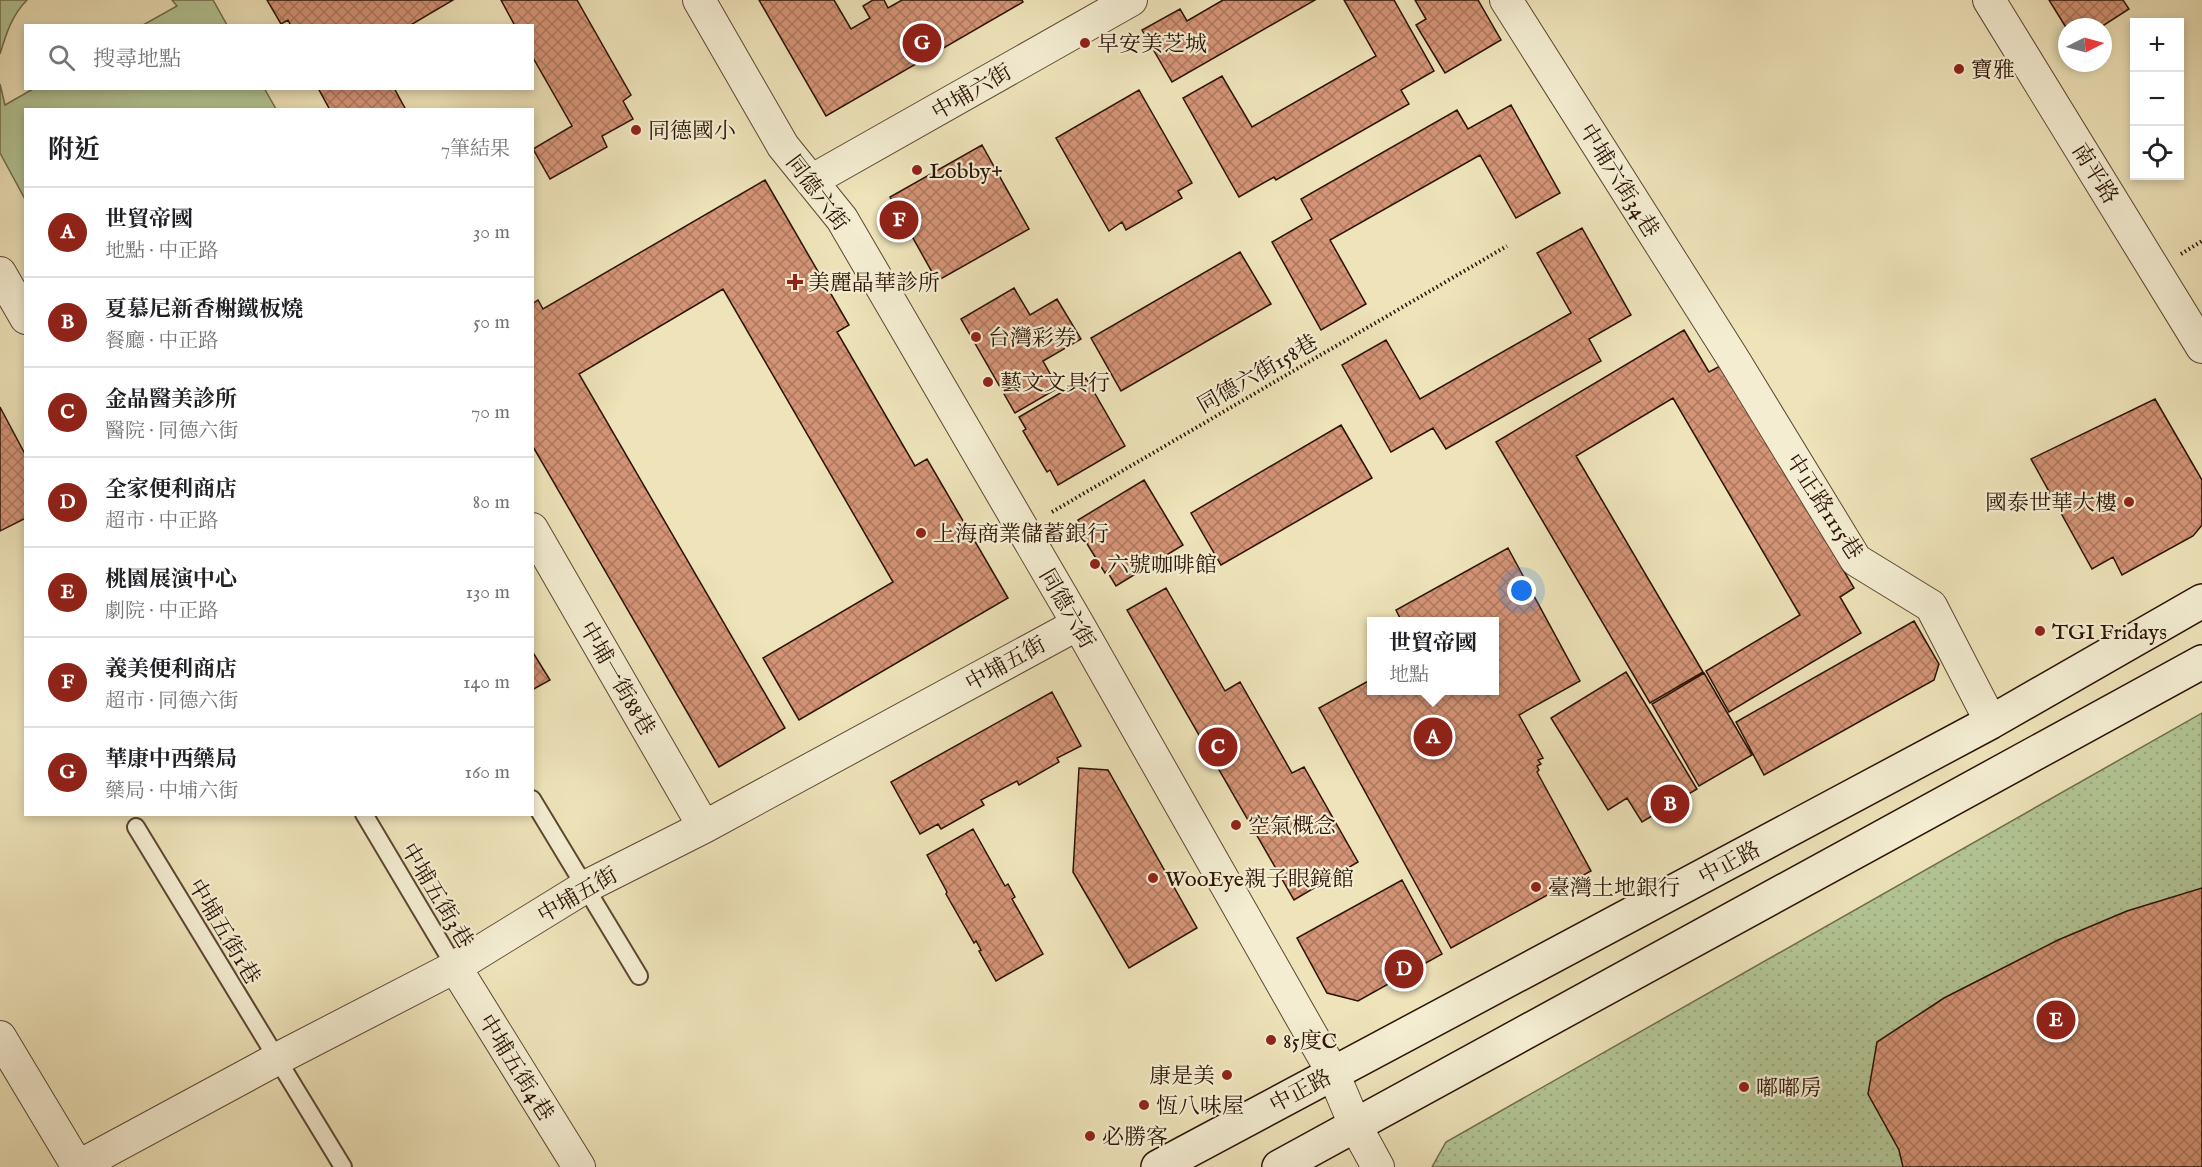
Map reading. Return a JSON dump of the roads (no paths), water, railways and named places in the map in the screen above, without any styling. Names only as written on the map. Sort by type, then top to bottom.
[{"type":"street","name":"同德六街","points":[[699,0],[783,146],[842,219],[1023,529],[1333,1073],[1355,1125],[1378,1167]]},
{"type":"street","name":"中埔六街","points":[[812,181],[1131,0]]},
{"type":"street","name":"中埔六街34巷","points":[[1506,0],[1734,360]]},
{"type":"street","name":"南平路","points":[[1989,0],[2202,347]]},
{"type":"street","points":[[0,273],[24,315]]},
{"type":"street","name":"中正路1115巷","points":[[1734,360],[1856,560],[1931,606],[1991,722]]},
{"type":"street","name":"中埔一街88巷","points":[[534,532],[704,827]]},
{"type":"street","name":"中正路","points":[[1158,1167],[1991,722],[2202,601]]},
{"type":"street","name":"中埔五街","points":[[78,1167],[277,1059],[455,967],[585,887],[704,827],[1078,624]]},
{"type":"street","points":[[1279,1167],[2202,662]]},
{"type":"street","name":"中埔五街4巷","points":[[455,967],[579,1167]]},
{"type":"street","points":[[0,1037],[78,1167]]},
{"type":"lane","points":[[534,802],[639,976]]},
{"type":"lane","name":"中埔五街3巷","points":[[365,816],[455,967]]},
{"type":"lane","name":"中埔五街1巷","points":[[136,827],[343,1167]]},
{"type":"place","name":"華康中西藥局","points":[[922,43]]},
{"type":"place","name":"早安美芝城","points":[[1085,43]]},
{"type":"place","name":"寶雅","points":[[1959,69]]},
{"type":"place","name":"同德國小","points":[[636,130]]},
{"type":"place","name":"Lobby+","points":[[917,170]]},
{"type":"place","name":"義美便利商店","points":[[899,220]]},
{"type":"place","name":"美麗晶華診所","points":[[795,282]]},
{"type":"place","name":"台灣彩券","points":[[976,337]]},
{"type":"place","name":"藝文文具行","points":[[988,382]]},
{"type":"place","name":"國泰世華大樓","points":[[2129,502]]},
{"type":"place","name":"上海商業儲蓄銀行","points":[[921,533]]},
{"type":"place","name":"六號咖啡館","points":[[1095,564]]},
{"type":"place","name":"TGI Fridays","points":[[2040,631]]},
{"type":"place","name":"世貿帝國","points":[[1433,737]]},
{"type":"place","name":"金晶醫美診所","points":[[1218,747]]},
{"type":"place","name":"夏慕尼新香榭鐵板燒","points":[[1670,804]]},
{"type":"place","name":"空氣概念","points":[[1236,825]]},
{"type":"place","name":"WooEye親子眼鏡館","points":[[1153,878]]},
{"type":"place","name":"臺灣土地銀行","points":[[1536,887]]},
{"type":"place","name":"全家便利商店","points":[[1404,969]]},
{"type":"place","name":"桃園展演中心","points":[[2056,1020]]},
{"type":"place","name":"85度C","points":[[1271,1040]]},
{"type":"place","name":"康是美","points":[[1227,1075]]},
{"type":"place","name":"嘟嘟房","points":[[1744,1087]]},
{"type":"place","name":"恆八味屋","points":[[1144,1105]]},
{"type":"place","name":"必勝客","points":[[1090,1136]]}]
